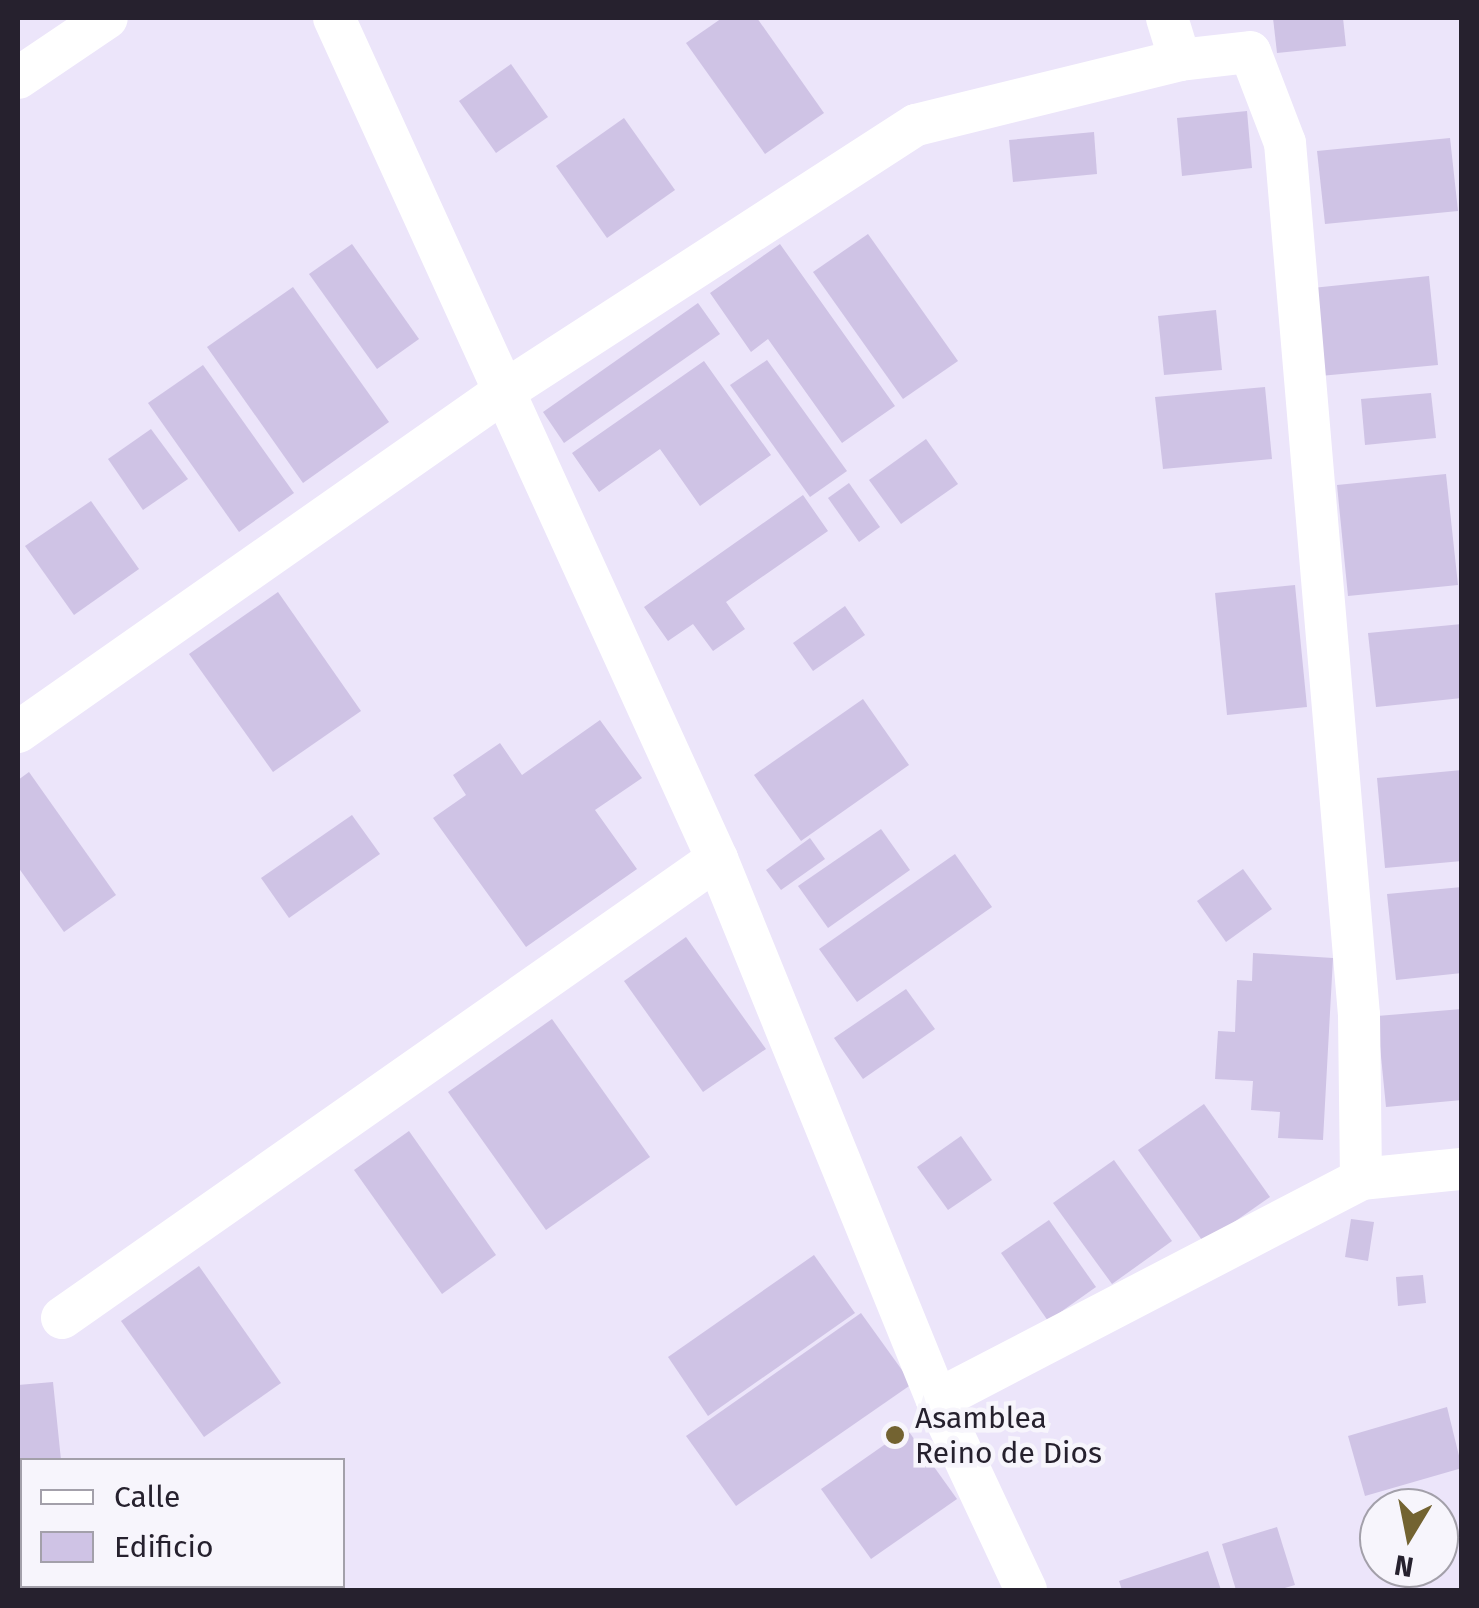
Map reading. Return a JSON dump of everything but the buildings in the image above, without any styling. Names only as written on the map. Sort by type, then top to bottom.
[{"type":"street","points":[[18,78],[107,18]]},
{"type":"street","points":[[334,18],[717,859],[936,1400],[1026,1590]]},
{"type":"street","points":[[1167,18],[1180,60]]},
{"type":"street","points":[[18,732],[506,390],[916,126],[1180,60],[1250,52],[1286,143],[1358,1015],[1362,1179]]},
{"type":"street","points":[[62,1318],[717,859]]},
{"type":"street","points":[[936,1400],[1362,1179],[1462,1169]]},
{"type":"place","name":"Asamblea Reino de Dios","points":[[895,1435]]}]
